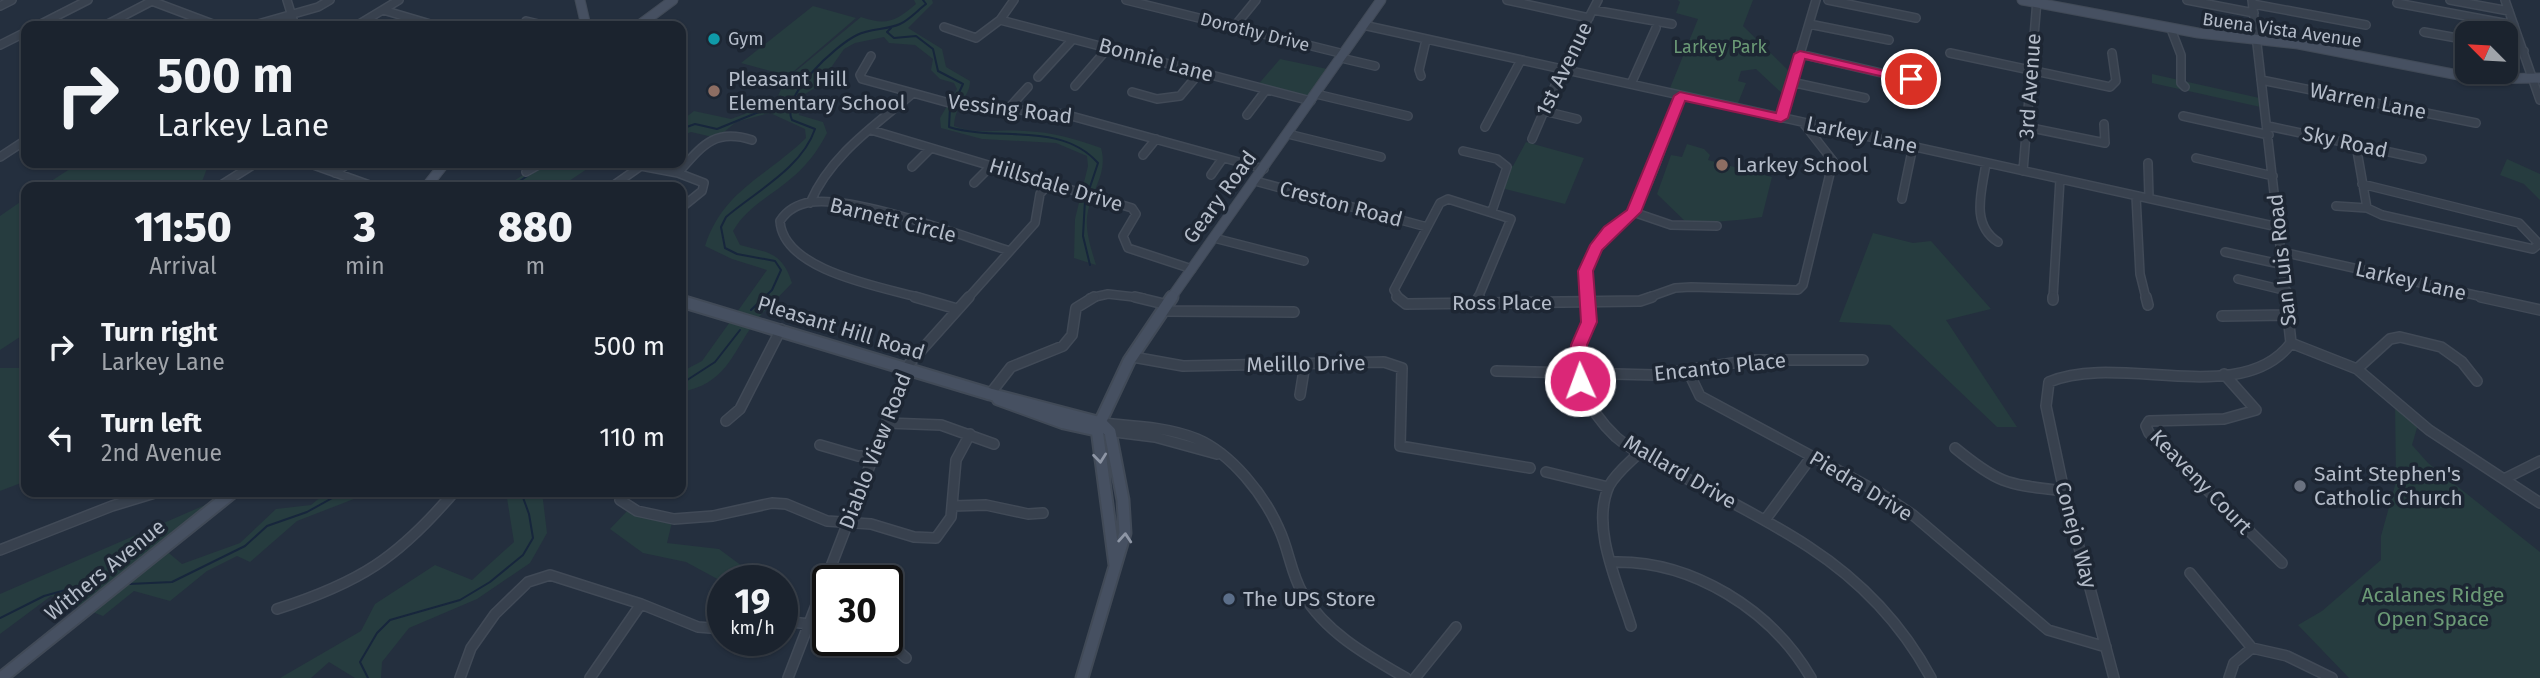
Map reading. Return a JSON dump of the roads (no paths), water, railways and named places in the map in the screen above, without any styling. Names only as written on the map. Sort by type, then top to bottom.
[{"type":"street","points":[[0,6],[12,0]]},
{"type":"street","points":[[47,21],[88,0]]},
{"type":"street","points":[[113,21],[150,0],[210,21]]},
{"type":"street","points":[[287,0],[294,21]]},
{"type":"street","points":[[270,21],[330,0]]},
{"type":"street","points":[[364,21],[399,0]]},
{"type":"street","points":[[580,0],[585,21]]},
{"type":"street","points":[[645,21],[673,0]]},
{"type":"street","points":[[944,27],[976,38],[1000,20],[1014,0]]},
{"type":"street","name":"Dorothy Drive","points":[[1126,0],[1375,66]]},
{"type":"street","points":[[1159,8],[1166,0]]},
{"type":"street","points":[[1234,27],[1256,0]]},
{"type":"street","name":"Geary Road","points":[[1115,565],[1110,550],[1098,426],[1112,390],[1192,269],[1381,0]]},
{"type":"street","points":[[1507,0],[1589,18]]},
{"type":"street","name":"1st Avenue","points":[[1532,139],[1562,70],[1598,0]]},
{"type":"street","points":[[1781,118],[1816,0]]},
{"type":"street","points":[[1828,0],[1916,18]]},
{"type":"street","name":"Buena Vista Avenue","points":[[2021,0],[2171,29],[2257,39],[2479,79],[2536,78]]},
{"type":"street","points":[[2188,0],[2254,13]]},
{"type":"street","points":[[2450,0],[2509,11]]},
{"type":"street","points":[[2505,0],[2513,21]]},
{"type":"street","name":"3rd Avenue","points":[[2022,171],[2037,1]]},
{"type":"street","points":[[2253,2],[2366,26]]},
{"type":"street","name":"San Luis Road","points":[[2048,390],[2049,382],[2067,374],[2085,371],[2224,374],[2256,370],[2274,362],[2291,343],[2290,315],[2253,2]]},
{"type":"street","points":[[2397,3],[2493,21]]},
{"type":"street","points":[[383,10],[420,21]]},
{"type":"street","points":[[1593,10],[1672,24]]},
{"type":"street","name":"Bonnie Lane","points":[[1000,20],[1266,90],[1408,116]]},
{"type":"street","points":[[1809,24],[1889,40]]},
{"type":"street","name":"Larkey Lane","points":[[1363,25],[2278,227]]},
{"type":"street","points":[[1631,84],[1656,28]]},
{"type":"street","points":[[2171,29],[2180,55],[2181,83],[2185,87]]},
{"type":"street","points":[[2424,32],[2455,38]]},
{"type":"street","points":[[0,45],[21,35]]},
{"type":"street","points":[[2518,35],[2536,78],[2540,100]]},
{"type":"street","points":[[1038,77],[1073,39]]},
{"type":"street","points":[[1421,76],[1419,70],[1426,40]]},
{"type":"street","points":[[1075,86],[1108,48]]},
{"type":"street","points":[[2518,50],[2524,51]]},
{"type":"street","points":[[1950,53],[2032,68],[2110,87],[2116,81],[2112,53]]},
{"type":"street","points":[[1800,54],[1924,83]]},
{"type":"street","name":"Vessing Road","points":[[871,56],[860,78],[953,104],[1064,114],[1264,169]]},
{"type":"street","points":[[1485,127],[1521,60]]},
{"type":"street","points":[[1132,92],[1157,99],[1180,96],[1200,72]]},
{"type":"street","name":"Warren Lane","points":[[2261,80],[2476,123]]},
{"type":"street","points":[[1791,82],[1865,98]]},
{"type":"street","points":[[1008,108],[1028,87]]},
{"type":"street","points":[[1247,115],[1266,90]]},
{"type":"street","points":[[810,203],[813,191],[823,177],[912,93]]},
{"type":"street","name":"Mallard Drive","points":[[1680,96],[1633,212],[1609,231],[1595,248],[1585,271],[1589,322],[1579,345],[1577,371],[1587,401],[1609,430],[1639,453],[1765,520],[1812,548],[1855,581],[1894,621],[1921,657],[1931,678]]},
{"type":"street","points":[[1544,111],[1577,119]]},
{"type":"street","points":[[2183,116],[2269,135]]},
{"type":"street","name":"Ross Place","points":[[1427,227],[1394,290],[1396,297],[1406,304],[1640,302],[1675,288],[1790,292],[1803,285],[1833,161],[1829,152],[1803,123]]},
{"type":"street","points":[[2027,127],[2105,143],[2104,124]]},
{"type":"street","name":"Sky Road","points":[[2267,126],[2422,159]]},
{"type":"street","name":"Hillsdale Drive","points":[[871,130],[1132,208],[1136,214],[1123,236],[1128,248],[1192,269]]},
{"type":"street","points":[[686,164],[717,138],[727,134],[752,140]]},
{"type":"street","points":[[1288,134],[1381,157]]},
{"type":"street","points":[[1143,155],[1157,139]]},
{"type":"street","points":[[0,157],[21,143]]},
{"type":"street","points":[[2356,145],[2367,208]]},
{"type":"street","points":[[1902,200],[1913,146]]},
{"type":"street","points":[[912,167],[931,148]]},
{"type":"street","points":[[1463,151],[1497,159],[1507,167],[1492,211]]},
{"type":"street","points":[[1211,175],[1223,158]]},
{"type":"street","points":[[2196,158],[2273,176]]},
{"type":"street","points":[[1986,163],[1979,223],[1988,237],[1998,242]]},
{"type":"street","points":[[2148,163],[2149,198]]},
{"type":"street","points":[[974,183],[992,165]]},
{"type":"street","points":[[226,182],[248,168]]},
{"type":"street","points":[[321,168],[361,182]]},
{"type":"street","points":[[335,173],[342,168]]},
{"type":"street","points":[[431,182],[443,168]]},
{"type":"street","points":[[526,172],[533,168]]},
{"type":"street","points":[[618,182],[637,168]]},
{"type":"street","points":[[651,168],[678,173],[705,187],[686,204]]},
{"type":"street","points":[[678,173],[682,168]]},
{"type":"street","points":[[2053,300],[2060,179]]},
{"type":"street","name":"Creston Road","points":[[1255,181],[1427,227]]},
{"type":"street","name":"Diablo View Road","points":[[788,678],[909,364],[1035,223],[1040,194],[1050,182]]},
{"type":"street","points":[[2336,206],[2367,208],[2382,215],[2533,249],[2539,244],[2519,223],[2362,184]]},
{"type":"street","points":[[2136,196],[2140,274],[2148,305]]},
{"type":"street","points":[[1427,227],[1440,203],[1448,199],[1510,218],[1512,224],[1476,303]]},
{"type":"street","name":"Barnett Circle","points":[[957,309],[827,271],[810,262],[786,241],[779,226],[787,212],[810,203],[821,202],[872,212],[1010,251]]},
{"type":"street","points":[[1633,212],[1671,225],[1717,226]]},
{"type":"street","points":[[1214,238],[1304,261]]},
{"type":"street","points":[[2225,252],[2284,265]]},
{"type":"street","name":"Larkey Lane","points":[[2282,252],[2540,310]]},
{"type":"street","points":[[2238,279],[2287,291]]},
{"type":"street","points":[[990,394],[1012,368],[1063,346],[1072,335],[1076,308],[1090,298],[1123,295],[1166,308],[1294,312]]},
{"type":"street","name":"Pleasant Hill Road","points":[[686,303],[781,329],[990,394],[1007,396],[1098,426]]},
{"type":"street","points":[[2222,316],[2290,315]]},
{"type":"street","points":[[726,421],[740,409],[781,329]]},
{"type":"street","points":[[2357,369],[2390,339],[2400,337],[2441,347],[2462,362],[2477,381]]},
{"type":"street","points":[[2291,343],[2357,369],[2430,430],[2540,503]]},
{"type":"street","name":"Melillo Drive","points":[[1133,358],[1184,366],[1384,362],[1402,368],[1401,446],[1530,468]]},
{"type":"street","name":"Encanto Place","points":[[1496,371],[1655,375],[1752,360],[1863,360]]},
{"type":"street","points":[[1300,395],[1305,364]]},
{"type":"street","name":"Piedra Drive","points":[[1688,371],[1700,396],[1880,493],[1913,515],[2048,629],[2106,647]]},
{"type":"street","name":"Keaveny Court","points":[[2224,374],[2256,410],[2224,419],[2149,421],[2146,426],[2149,433],[2282,563]]},
{"type":"street","name":"Conejo Way","points":[[2048,390],[2046,406],[2064,491],[2114,678]]},
{"type":"street","points":[[887,422],[941,425],[994,444]]},
{"type":"street","points":[[1098,426],[1110,432],[1155,437],[1217,454]]},
{"type":"street","points":[[1098,426],[1156,430],[1206,443],[1256,489],[1279,528],[1303,593],[1318,612],[1353,646],[1406,678]]},
{"type":"street","points":[[1082,678],[1115,565],[1124,550],[1126,520],[1110,432]]},
{"type":"street","points":[[620,500],[641,514],[672,522],[772,503],[786,504],[827,521],[871,524],[914,537],[936,538],[951,517],[956,460],[970,434]]},
{"type":"street","points":[[820,445],[858,456],[874,456]]},
{"type":"street","points":[[1955,448],[2000,480],[2064,491]]},
{"type":"street","points":[[1631,626],[1603,535],[1608,487],[1639,453]]},
{"type":"street","points":[[1765,520],[1812,456]]},
{"type":"street","points":[[2504,479],[2540,461]]},
{"type":"street","points":[[1546,472],[1608,487]]},
{"type":"street","points":[[0,550],[142,497]]},
{"type":"street","name":"Withers Avenue","points":[[1,678],[227,497]]},
{"type":"street","points":[[277,609],[309,599],[372,572],[402,550],[450,497]]},
{"type":"street","points":[[953,506],[986,505],[1028,514],[1043,513]]},
{"type":"street","points":[[1613,562],[1644,561],[1681,571],[1725,595],[1762,618],[1789,644],[1811,678]]},
{"type":"street","points":[[2190,572],[2252,648],[2306,663],[2332,678]]},
{"type":"street","points":[[460,678],[471,648],[495,614],[528,582],[550,575],[641,604],[698,627],[707,628]]},
{"type":"street","points":[[590,678],[641,604]]},
{"type":"street","points":[[798,622],[810,622]]},
{"type":"street","points":[[1415,678],[1456,627]]},
{"type":"street","points":[[2229,678],[2234,663],[2252,648]]},
{"type":"waterway","points":[[751,310],[772,290],[781,270],[775,261],[737,254],[725,248],[721,227],[726,217],[789,167],[809,143],[815,129],[792,120],[790,110],[794,98],[812,72],[836,49],[857,35],[903,22],[926,4],[923,0]]},
{"type":"waterway","points":[[891,28],[887,32],[894,38],[916,36],[933,49],[938,71],[963,84],[957,97]]},
{"type":"waterway","points":[[686,127],[695,124],[717,129],[791,99]]},
{"type":"waterway","points":[[950,107],[949,127],[1048,137],[1083,150],[1098,163],[1090,187]]},
{"type":"waterway","points":[[518,182],[536,170]]},
{"type":"waterway","points":[[1085,200],[1083,236],[1090,265]]},
{"type":"waterway","points":[[686,381],[715,362],[740,330]]},
{"type":"waterway","points":[[129,584],[172,582],[245,546],[267,526],[307,512],[334,497]]},
{"type":"waterway","points":[[368,678],[360,662],[377,633],[390,620],[460,600],[490,582],[523,555],[533,538],[523,497]]},
{"type":"waterway","points":[[0,618],[44,596],[91,583]]},
{"type":"place","name":"Gym","points":[[714,39]]},
{"type":"place","name":"Pleasant Hill Elementary School","points":[[714,91]]},
{"type":"place","name":"Larkey School","points":[[1722,165]]},
{"type":"place","name":"Saint Stephen's Catholic Church","points":[[2300,486]]},
{"type":"place","name":"The UPS Store","points":[[1229,599]]},
{"type":"park label","name":"Larkey Park","points":[[1720,47]]},
{"type":"park label","name":"Acalanes Ridge Open Space","points":[[2433,607]]}]
